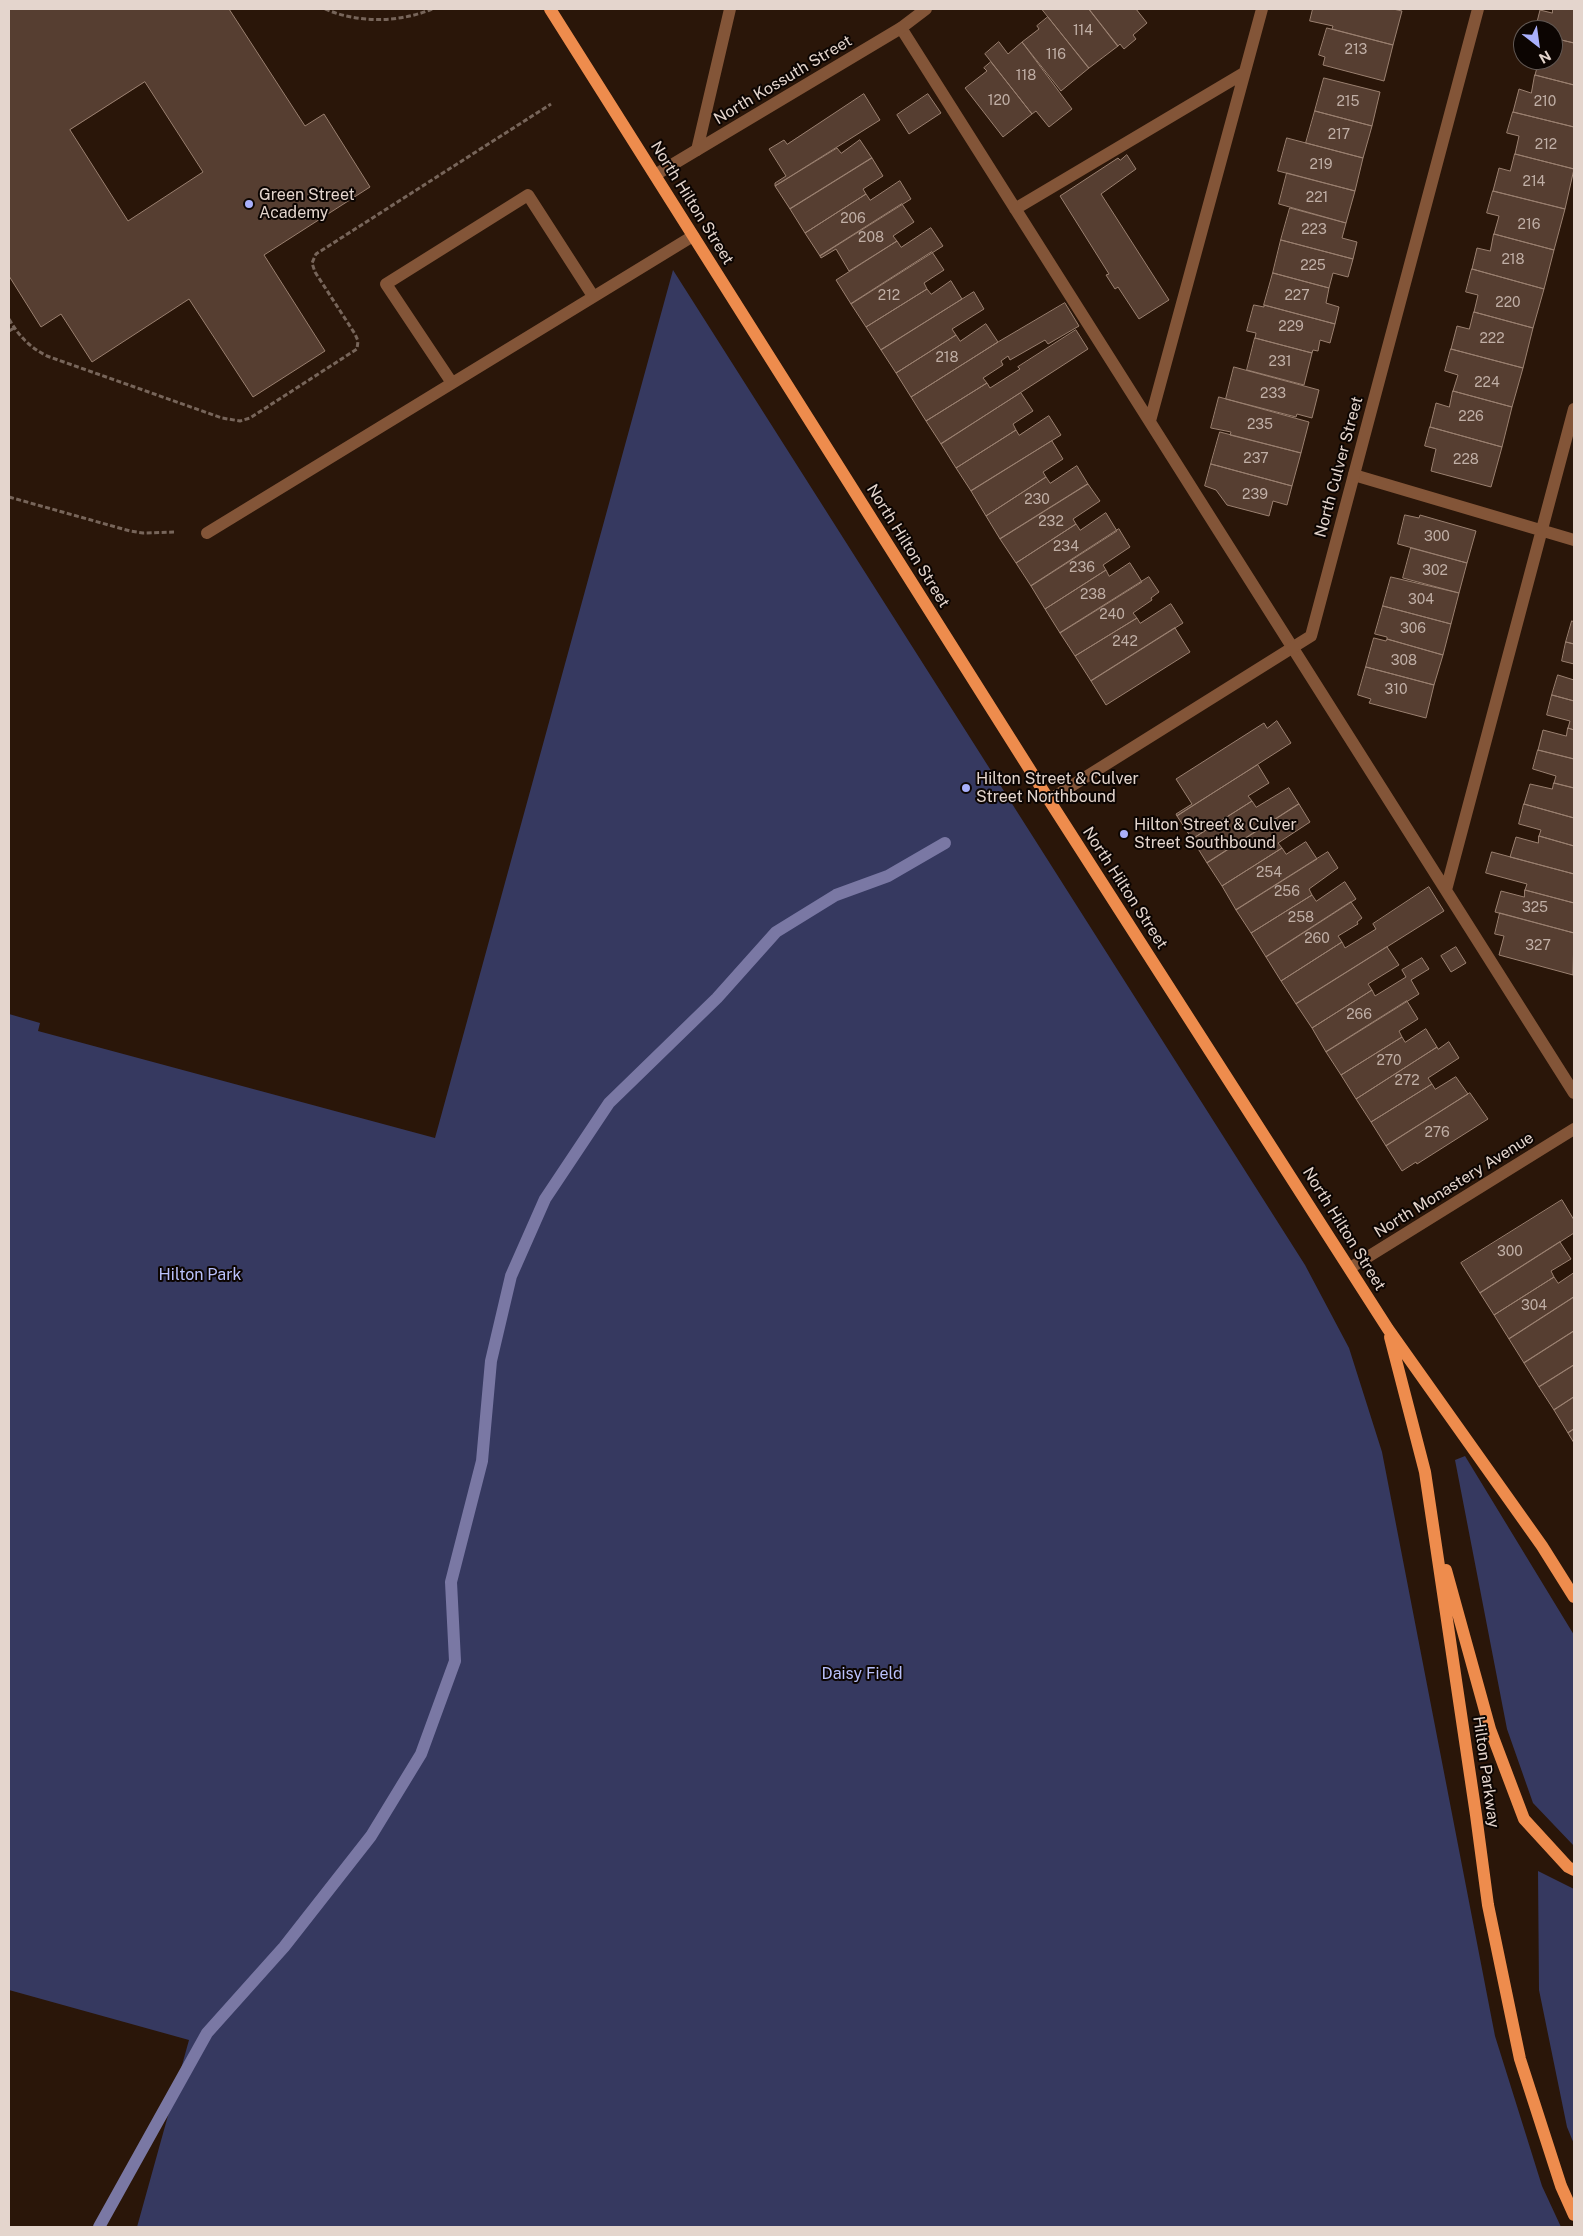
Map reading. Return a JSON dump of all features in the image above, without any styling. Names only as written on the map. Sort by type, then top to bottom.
[{"type":"main road","name":"North Hilton Street","points":[[550,9],[1049,800],[1388,1329],[1542,1546],[1574,1598]]},
{"type":"main road","name":"Hilton Parkway","points":[[1388,1329],[1425,1472],[1475,1805],[1488,1905],[1520,2059],[1561,2186],[1574,2215]]},
{"type":"main road","points":[[1431,1514],[1490,1729],[1524,1819],[1568,1867],[1574,1870]]},
{"type":"street","points":[[697,150],[730,9]]},
{"type":"street","name":"North Kossuth Street","points":[[655,175],[901,28],[926,9]]},
{"type":"street","points":[[1150,421],[1262,9]]},
{"type":"street","name":"North Culver Street","points":[[1049,800],[1311,636],[1478,9]]},
{"type":"street","points":[[901,28],[1574,1093]]},
{"type":"street","points":[[1015,209],[1244,73]]},
{"type":"street","points":[[452,383],[386,284],[528,194],[593,296]]},
{"type":"street","points":[[207,533],[693,236]]},
{"type":"street","points":[[1446,890],[1574,409]]},
{"type":"street","points":[[1354,475],[1574,540]]},
{"type":"street","name":"North Monastery Avenue","points":[[1350,1268],[1574,1129]]},
{"type":"path","points":[[325,9],[353,17],[374,19],[418,15],[432,9]]},
{"type":"path","points":[[9,319],[22,339],[47,356],[222,418],[240,421],[250,418],[357,349],[358,341],[355,334],[314,272],[312,263],[316,254],[551,104]]},
{"type":"path","points":[[9,331],[14,328]]},
{"type":"path","points":[[9,496],[130,531],[150,533],[174,532]]},
{"type":"green space","name":"Daisy Field","points":[[673,270],[1305,1265],[1349,1348],[1382,1452],[1495,2036],[1542,2186],[1561,2227],[137,2227],[189,2040],[9,1990],[9,1014],[40,1023],[38,1031],[435,1138]]},
{"type":"green space","points":[[1465,1456],[1574,1635],[1574,1846],[1533,1803],[1507,1729],[1455,1460]]},
{"type":"green space","points":[[1538,1871],[1574,1889],[1574,2144],[1567,2127],[1539,1990]]},
{"type":"building","name":"Green Street Academy","points":[[9,9],[229,9],[305,126],[324,114],[370,187],[264,255],[325,351],[253,397],[189,299],[92,362],[61,314],[41,327],[9,276]],"holes":[[[145,82],[203,172],[128,221],[70,130]]]},
{"type":"building","points":[[1042,9],[1089,9],[1118,46],[1089,68]]},
{"type":"building","points":[[1089,9],[1136,9],[1147,23],[1133,35],[1136,39],[1124,49],[1120,44],[1118,46]]},
{"type":"building","points":[[1313,9],[1393,9],[1402,11],[1393,45],[1332,29],[1333,26],[1310,21]]},
{"type":"building","points":[[1553,9],[1574,9],[1574,43],[1563,40],[1563,20],[1538,20],[1540,10],[1552,13]]},
{"type":"building","points":[[1048,17],[1089,68],[1061,91],[1022,42],[1039,29],[1037,26]]},
{"type":"building","points":[[1327,28],[1393,45],[1384,81],[1323,65],[1325,57],[1319,55]]},
{"type":"building","points":[[1563,40],[1574,43],[1574,85],[1535,75],[1536,70],[1563,70]]},
{"type":"building","points":[[999,42],[1008,54],[1022,42],[1072,109],[1049,127],[1036,111],[1032,114],[985,54]]},
{"type":"building","points":[[991,62],[1032,114],[1003,137],[965,88],[987,71],[984,68]]},
{"type":"building","points":[[1535,75],[1574,85],[1574,127],[1513,112],[1519,89],[1531,93]]},
{"type":"building","points":[[1324,78],[1380,92],[1372,126],[1315,111]]},
{"type":"building","points":[[864,94],[880,120],[775,186],[775,183],[786,176],[769,149],[784,140],[787,144]]},
{"type":"building","points":[[928,94],[941,113],[909,134],[897,115]]},
{"type":"building","points":[[1315,111],[1372,126],[1363,158],[1306,143]]},
{"type":"building","points":[[1513,112],[1574,127],[1574,169],[1515,154],[1519,136],[1507,133]]},
{"type":"building","points":[[1287,138],[1363,158],[1355,191],[1278,171]]},
{"type":"building","points":[[860,140],[872,158],[790,209],[775,186],[837,148],[841,153]]},
{"type":"building","points":[[1515,154],[1574,169],[1565,209],[1493,191],[1499,168],[1510,171]]},
{"type":"building","points":[[1127,155],[1136,169],[1101,194],[1169,300],[1139,319],[1118,287],[1115,289],[1106,275],[1109,274],[1060,196],[1118,158],[1120,160]]},
{"type":"building","points":[[872,158],[883,176],[863,189],[866,194],[805,233],[790,209]]},
{"type":"building","points":[[1287,173],[1355,191],[1346,223],[1279,204]]},
{"type":"building","points":[[900,181],[911,199],[820,256],[805,233],[866,194],[870,200]]},
{"type":"building","points":[[1493,191],[1565,209],[1554,250],[1494,234],[1499,216],[1487,213]]},
{"type":"building","points":[[902,204],[914,222],[893,236],[897,241],[849,271],[836,249],[821,258],[820,256]]},
{"type":"building","points":[[1290,208],[1346,223],[1342,238],[1357,242],[1353,259],[1281,240]]},
{"type":"building","points":[[931,228],[943,246],[851,304],[836,280],[897,241],[901,247]]},
{"type":"building","points":[[1494,234],[1554,250],[1544,289],[1472,269],[1477,248],[1490,251]]},
{"type":"building","points":[[1281,240],[1353,259],[1348,277],[1333,273],[1329,288],[1273,273]]},
{"type":"building","points":[[932,252],[944,270],[924,283],[927,289],[866,327],[851,304]]},
{"type":"building","points":[[1472,269],[1544,289],[1533,328],[1474,312],[1478,295],[1466,292]]},
{"type":"building","points":[[1273,273],[1329,288],[1326,303],[1339,307],[1335,324],[1264,305]]},
{"type":"building","points":[[951,281],[962,299],[881,350],[866,327],[927,289],[931,294]]},
{"type":"building","points":[[974,292],[984,309],[952,329],[956,335],[896,373],[881,350]]},
{"type":"building","points":[[1065,303],[1079,326],[1048,344],[1045,340],[1010,360],[1008,356],[1001,361],[1003,365],[983,378],[987,383],[926,421],[911,397],[998,342]]},
{"type":"building","points":[[1254,305],[1264,307],[1264,305],[1335,324],[1330,343],[1320,340],[1318,351],[1313,350],[1312,353],[1255,338],[1256,333],[1247,331]]},
{"type":"building","points":[[1474,312],[1533,328],[1523,368],[1451,349],[1457,326],[1469,329]]},
{"type":"building","points":[[986,324],[998,342],[911,397],[896,373],[956,335],[960,341]]},
{"type":"building","points":[[1076,330],[1088,349],[941,444],[926,421],[987,383],[990,388],[1020,369],[1018,367]]},
{"type":"building","points":[[1255,338],[1312,353],[1304,385],[1247,370]]},
{"type":"building","points":[[1451,349],[1523,368],[1512,407],[1453,391],[1458,375],[1445,371]]},
{"type":"building","points":[[1234,367],[1319,390],[1312,418],[1297,414],[1296,417],[1226,399]]},
{"type":"building","points":[[1453,391],[1512,407],[1502,447],[1430,427],[1436,403],[1449,407]]},
{"type":"building","points":[[1021,393],[1033,411],[1013,424],[1016,430],[956,468],[941,444]]},
{"type":"building","points":[[1219,397],[1309,422],[1301,453],[1230,435],[1231,432],[1211,428]]},
{"type":"building","points":[[1049,416],[1061,435],[971,491],[956,468],[1016,430],[1019,435]]},
{"type":"building","points":[[1430,427],[1502,447],[1491,487],[1431,471],[1436,449],[1425,446]]},
{"type":"building","points":[[1220,432],[1301,453],[1292,486],[1211,464]]},
{"type":"building","points":[[1052,441],[1063,459],[1043,472],[1046,477],[986,516],[971,491]]},
{"type":"building","points":[[1211,464],[1292,486],[1287,505],[1273,501],[1269,516],[1227,505],[1216,490],[1205,486]]},
{"type":"building","points":[[1077,466],[1088,484],[1000,539],[986,516],[1046,477],[1050,483]]},
{"type":"building","points":[[1088,484],[1100,501],[1073,519],[1076,524],[1016,563],[1000,539]]},
{"type":"building","points":[[1106,513],[1117,531],[1031,586],[1016,563],[1076,524],[1080,530]]},
{"type":"building","points":[[1405,515],[1419,518],[1420,515],[1476,531],[1467,563],[1398,544]]},
{"type":"building","points":[[1119,529],[1130,547],[1103,565],[1106,570],[1045,609],[1031,586]]},
{"type":"building","points":[[1411,548],[1467,563],[1459,593],[1403,578]]},
{"type":"building","points":[[1130,563],[1142,582],[1060,633],[1045,609],[1106,570],[1109,576]]},
{"type":"building","points":[[1149,577],[1159,592],[1151,598],[1152,600],[1133,613],[1137,618],[1075,656],[1060,633]]},
{"type":"building","points":[[1391,577],[1459,593],[1451,624],[1383,606]]},
{"type":"building","points":[[1171,604],[1183,623],[1091,681],[1075,656],[1137,618],[1140,623]]},
{"type":"building","points":[[1383,606],[1451,624],[1443,655],[1375,634]]},
{"type":"building","points":[[1572,621],[1574,622],[1574,644],[1566,642]]},
{"type":"building","points":[[1175,628],[1190,652],[1106,705],[1091,681]]},
{"type":"building","points":[[1374,638],[1386,641],[1387,639],[1443,655],[1434,685],[1366,667]]},
{"type":"building","points":[[1566,642],[1574,644],[1574,664],[1562,661]]},
{"type":"building","points":[[1366,667],[1434,685],[1426,718],[1369,703],[1371,699],[1358,695]]},
{"type":"building","points":[[1558,675],[1574,680],[1574,701],[1552,695]]},
{"type":"building","points":[[1552,695],[1574,701],[1574,730],[1568,728],[1570,721],[1547,715]]},
{"type":"building","points":[[1277,721],[1291,743],[1177,816],[1176,814],[1192,804],[1176,779],[1264,723],[1267,728]]},
{"type":"building","points":[[1568,728],[1574,730],[1574,759],[1538,750],[1543,730],[1566,736]]},
{"type":"building","points":[[1538,750],[1574,759],[1574,788],[1554,783],[1556,776],[1533,769]]},
{"type":"building","points":[[1258,765],[1269,783],[1248,796],[1252,801],[1192,839],[1177,816]]},
{"type":"building","points":[[1554,783],[1574,788],[1574,818],[1524,804],[1530,784],[1552,789]]},
{"type":"building","points":[[1289,788],[1299,804],[1207,863],[1192,839],[1252,801],[1256,807]]},
{"type":"building","points":[[1299,804],[1310,822],[1278,843],[1282,848],[1222,886],[1207,863]]},
{"type":"building","points":[[1524,804],[1574,818],[1574,846],[1539,836],[1541,830],[1519,824]]},
{"type":"building","points":[[1539,836],[1574,846],[1574,874],[1510,857],[1516,837],[1538,843]]},
{"type":"building","points":[[1306,842],[1317,859],[1236,910],[1222,886],[1282,848],[1286,854]]},
{"type":"building","points":[[1328,852],[1338,868],[1309,889],[1312,895],[1251,933],[1236,910]]},
{"type":"building","points":[[1492,852],[1574,874],[1574,903],[1525,890],[1527,884],[1486,873]]},
{"type":"building","points":[[1345,882],[1356,899],[1266,957],[1251,933],[1312,895],[1316,901]]},
{"type":"building","points":[[1429,887],[1444,911],[1296,1004],[1281,981],[1342,942],[1345,948],[1376,929],[1373,924]]},
{"type":"building","points":[[1525,890],[1574,903],[1574,933],[1495,912],[1501,891],[1524,897]]},
{"type":"building","points":[[1351,902],[1362,918],[1357,922],[1358,924],[1338,936],[1342,942],[1281,981],[1266,957]]},
{"type":"building","points":[[1500,913],[1574,933],[1573,975],[1499,955],[1504,936],[1495,934]]},
{"type":"building","points":[[1387,947],[1399,965],[1368,984],[1372,990],[1312,1028],[1296,1004]]},
{"type":"building","points":[[1456,947],[1466,963],[1451,972],[1441,956]]},
{"type":"building","points":[[1422,958],[1429,969],[1411,980],[1419,994],[1326,1052],[1312,1028],[1372,990],[1375,996],[1406,977],[1402,970]]},
{"type":"building","points":[[1407,1001],[1418,1019],[1399,1031],[1402,1037],[1341,1075],[1326,1052]]},
{"type":"building","points":[[1426,1029],[1437,1047],[1356,1099],[1341,1075],[1402,1037],[1405,1042]]},
{"type":"building","points":[[1449,1042],[1459,1058],[1428,1078],[1432,1084],[1371,1122],[1356,1099],[1437,1047],[1438,1049]]},
{"type":"building","points":[[1456,1077],[1468,1094],[1386,1146],[1371,1122],[1432,1084],[1435,1089]]},
{"type":"building","points":[[1470,1093],[1488,1119],[1417,1164],[1416,1162],[1402,1171],[1386,1146]]},
{"type":"building","points":[[1562,1200],[1574,1220],[1574,1233],[1480,1293],[1461,1263]]},
{"type":"building","points":[[1560,1242],[1571,1259],[1551,1271],[1554,1277],[1494,1315],[1480,1293]]},
{"type":"building","points":[[1574,1273],[1574,1297],[1509,1339],[1494,1315],[1554,1277],[1558,1283]]},
{"type":"building","points":[[1574,1297],[1574,1331],[1524,1363],[1509,1339]]},
{"type":"building","points":[[1574,1331],[1574,1365],[1539,1387],[1524,1363]]},
{"type":"building","points":[[1574,1365],[1574,1397],[1554,1410],[1539,1387]]},
{"type":"building","points":[[1574,1397],[1574,1429],[1568,1433],[1554,1410]]},
{"type":"building","points":[[1574,1429],[1574,1443],[1568,1433]]},
{"type":"waterway","points":[[99,2227],[207,2033],[284,1947],[371,1836],[421,1754],[455,1661],[451,1582],[482,1461],[491,1361],[511,1276],[545,1199],[609,1103],[717,998],[776,932],[836,895],[888,876],[945,843]]},
{"type":"place","name":"Green Street Academy","points":[[249,204]]},
{"type":"place","name":"Hilton Street & Culver Street Northbound","points":[[966,788]]},
{"type":"place","name":"Hilton Street & Culver Street Southbound","points":[[1124,834]]},
{"type":"park label","name":"Hilton Park","points":[[200,1275]]}]
